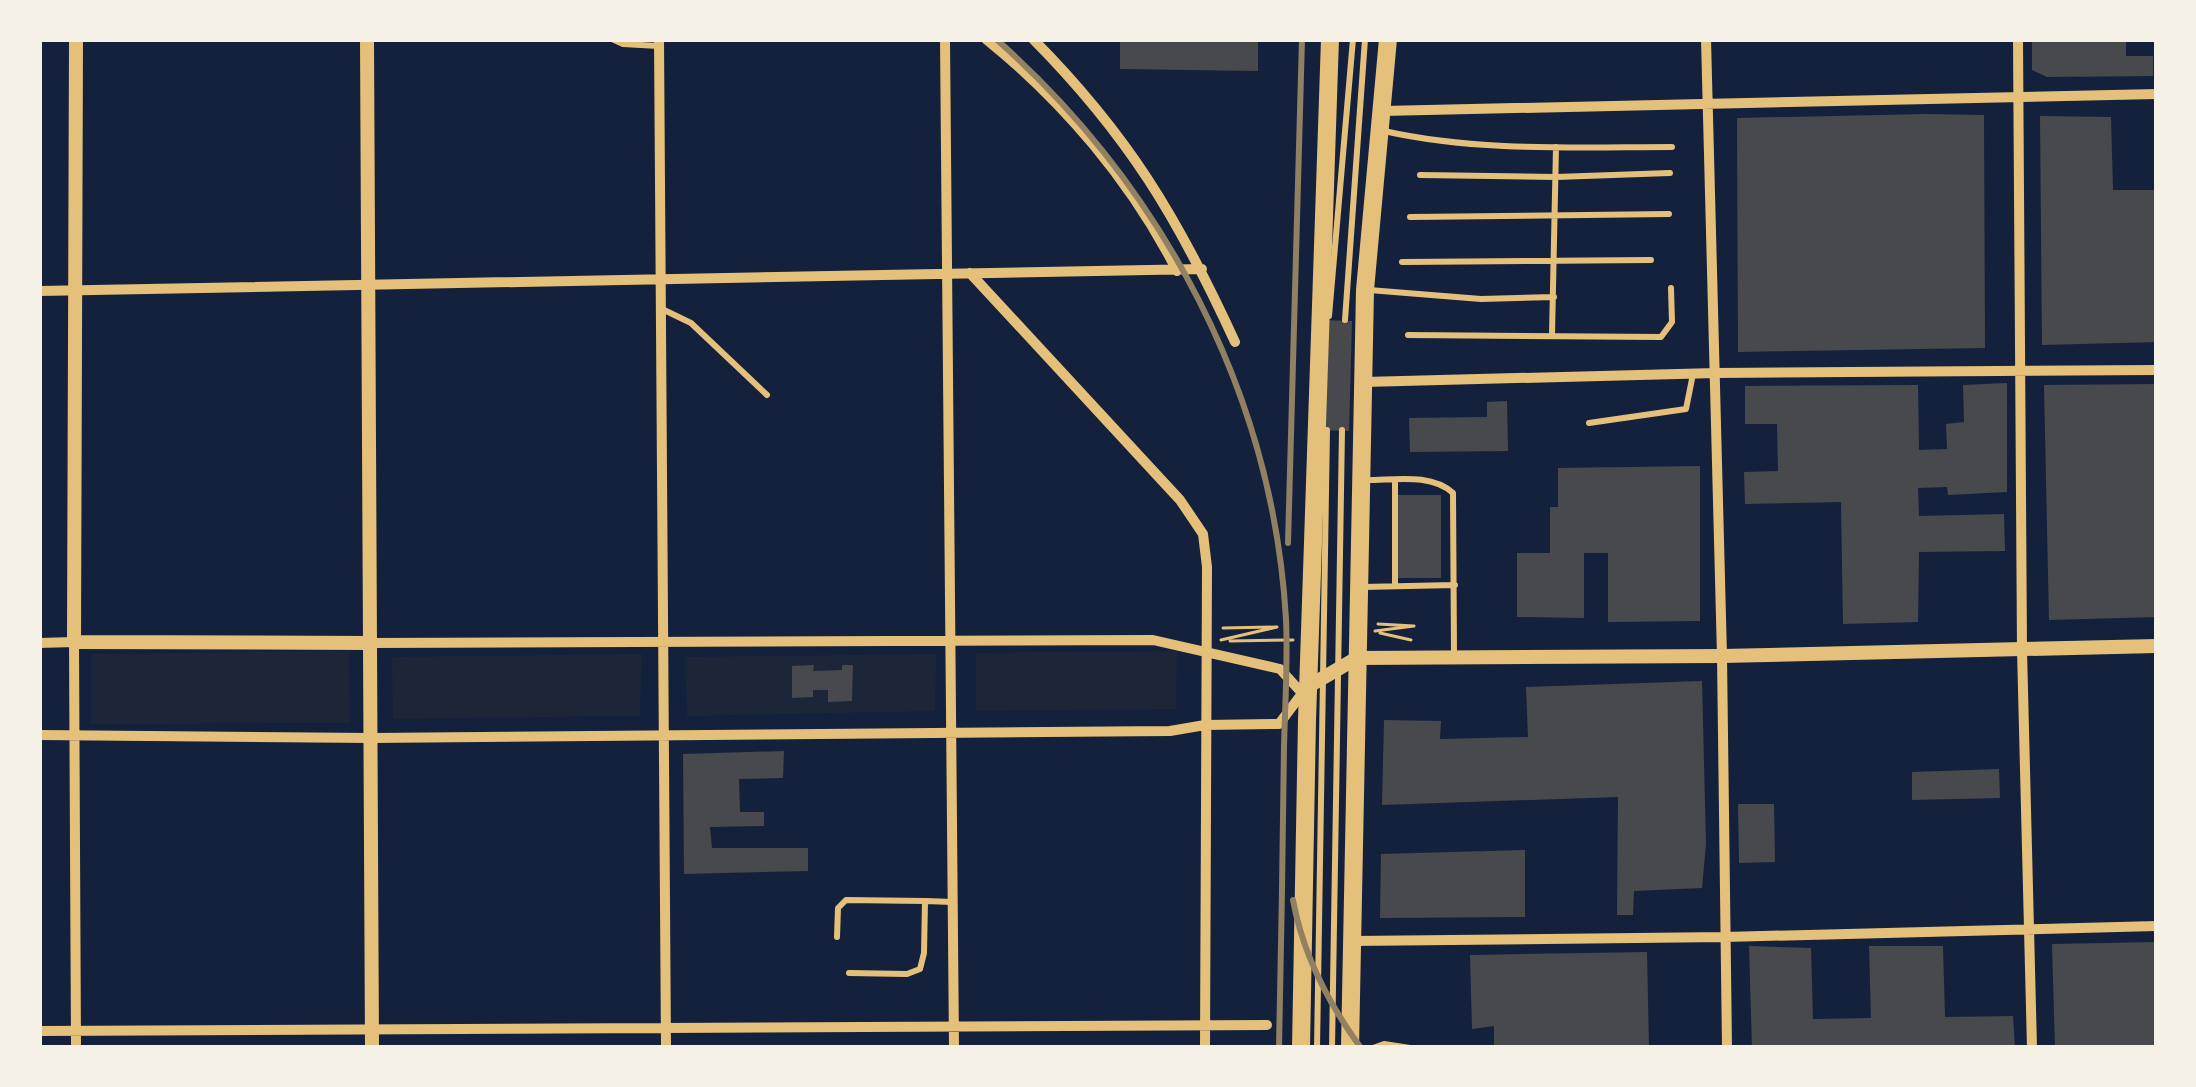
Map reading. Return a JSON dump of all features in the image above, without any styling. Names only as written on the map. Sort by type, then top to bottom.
[{"type":"main road","points":[[1301,1048],[1330,39]]},
{"type":"main road","points":[[1350,1048],[1365,290],[1388,39]]},
{"type":"street","points":[[76,39],[76,1048]]},
{"type":"street","points":[[367,39],[372,1048]]},
{"type":"street","points":[[945,39],[954,1048]]},
{"type":"street","points":[[986,39],[1097,150],[1155,231],[1177,271]]},
{"type":"street","points":[[1033,39],[1121,136],[1202,269],[1235,342]]},
{"type":"street","points":[[1706,39],[1727,1048]]},
{"type":"street","points":[[2018,39],[2022,650],[2032,1048]]},
{"type":"street","points":[[659,42],[666,1048]]},
{"type":"street","points":[[1382,120],[1706,102],[2157,94]]},
{"type":"street","points":[[39,291],[1202,269]]},
{"type":"street","points":[[970,274],[1194,516],[1207,551],[1205,1048]]},
{"type":"street","points":[[1364,382],[1716,373],[2157,370]]},
{"type":"street","points":[[39,643],[1153,640],[1280,669],[1312,686]]},
{"type":"street","points":[[39,735],[371,738],[1144,732],[1279,724],[1312,686],[1358,658],[2157,646]]},
{"type":"street","points":[[1352,940],[2157,926]]},
{"type":"street","points":[[39,1031],[1267,1025]]},
{"type":"lane","points":[[612,39],[623,44],[659,42]]},
{"type":"lane","points":[[1329,320],[1353,39]]},
{"type":"lane","points":[[1345,320],[1365,39]]},
{"type":"lane","points":[[1382,120],[1411,137],[1556,148],[1672,147]]},
{"type":"lane","points":[[1552,335],[1556,148]]},
{"type":"lane","points":[[1420,175],[1556,177],[1670,172]]},
{"type":"lane","points":[[1410,217],[1669,214]]},
{"type":"lane","points":[[1402,262],[1652,260]]},
{"type":"lane","points":[[1408,335],[1661,337],[1672,322],[1671,287]]},
{"type":"lane","points":[[1365,290],[1481,299],[1554,297]]},
{"type":"lane","points":[[662,309],[692,323],[767,395]]},
{"type":"lane","points":[[1589,423],[1686,409],[1693,374]]},
{"type":"lane","points":[[1317,1048],[1312,686],[1327,430]]},
{"type":"lane","points":[[1332,1048],[1342,430]]},
{"type":"lane","points":[[1361,480],[1437,482],[1453,493],[1454,657]]},
{"type":"lane","points":[[1394,586],[1396,480]]},
{"type":"lane","points":[[1359,587],[1455,585]]},
{"type":"lane","points":[[837,937],[838,908],[846,900],[952,902]]},
{"type":"lane","points":[[850,973],[907,974],[920,969],[925,901]]},
{"type":"lane","points":[[1373,1048],[1384,1044],[1410,1048]]},
{"type":"path","points":[[1359,623],[1414,626],[1373,631],[1414,641]]},
{"type":"path","points":[[1206,628],[1277,627],[1218,641],[1278,640]]},
{"type":"shaded area","points":[[349,651],[350,723],[91,724],[91,654]]},
{"type":"shaded area","points":[[1177,651],[1176,709],[976,711],[976,653]]},
{"type":"shaded area","points":[[642,654],[640,716],[393,719],[392,657]]},
{"type":"shaded area","points":[[936,654],[935,711],[687,716],[685,657]]},
{"type":"building","points":[[1120,39],[1258,39],[1258,71],[1120,69]]},
{"type":"building","points":[[2032,39],[2126,39],[2126,56],[2153,56],[2153,76],[2047,77],[2032,70]]},
{"type":"building","points":[[1984,115],[1985,348],[1738,352],[1737,118]]},
{"type":"building","points":[[2040,116],[2111,117],[2113,190],[2157,190],[2157,342],[2042,345]]},
{"type":"building","points":[[1322,320],[1352,321],[1349,431],[1318,430]]},
{"type":"building","points":[[2007,383],[2007,492],[1948,495],[1947,487],[1918,488],[1919,516],[2004,514],[2005,551],[1919,552],[1918,622],[1843,624],[1841,502],[1745,504],[1744,472],[1778,471],[1777,424],[1745,424],[1745,386],[1918,385],[1919,450],[1947,449],[1946,424],[1964,422],[1963,385]]},
{"type":"building","points":[[2157,384],[2157,617],[2049,620],[2044,385]]},
{"type":"building","points":[[1507,401],[1508,451],[1410,452],[1409,418],[1487,417],[1487,402]]},
{"type":"building","points":[[1700,466],[1700,621],[1608,622],[1608,553],[1584,553],[1584,618],[1517,617],[1517,553],[1550,553],[1550,507],[1558,507],[1558,468]]},
{"type":"building","points":[[1398,495],[1441,495],[1441,578],[1398,578]]},
{"type":"building","points":[[814,665],[813,671],[853,665],[852,701],[828,702],[828,690],[792,698],[792,666]]},
{"type":"building","points":[[1702,681],[1706,844],[1702,888],[1634,891],[1633,915],[1617,915],[1618,797],[1382,805],[1384,720],[1441,721],[1440,739],[1528,737],[1526,687]]},
{"type":"building","points":[[784,751],[783,778],[739,779],[740,812],[764,812],[764,826],[710,827],[712,848],[808,848],[808,871],[684,874],[683,754]]},
{"type":"building","points":[[1999,769],[2000,798],[1912,800],[1912,772]]},
{"type":"building","points":[[1738,804],[1774,804],[1775,862],[1739,863]]},
{"type":"building","points":[[1525,850],[1525,917],[1380,918],[1381,854]]},
{"type":"building","points":[[2157,942],[2157,1045],[2055,1048],[2052,944]]},
{"type":"building","points":[[1749,946],[1811,948],[1813,1019],[1871,1018],[1869,946],[1943,946],[1945,1017],[2013,1016],[2015,1048],[1752,1048]]},
{"type":"building","points":[[1647,952],[1649,1048],[1494,1048],[1494,1026],[1472,1029],[1470,955]]},
{"type":"railway","points":[[996,39],[1056,97],[1110,160],[1158,228],[1199,300],[1233,376],[1259,454],[1277,536],[1286,619],[1279,1048]]},
{"type":"railway","points":[[1288,543],[1302,39]]},
{"type":"railway","points":[[1293,900],[1318,978],[1361,1048]]}]
